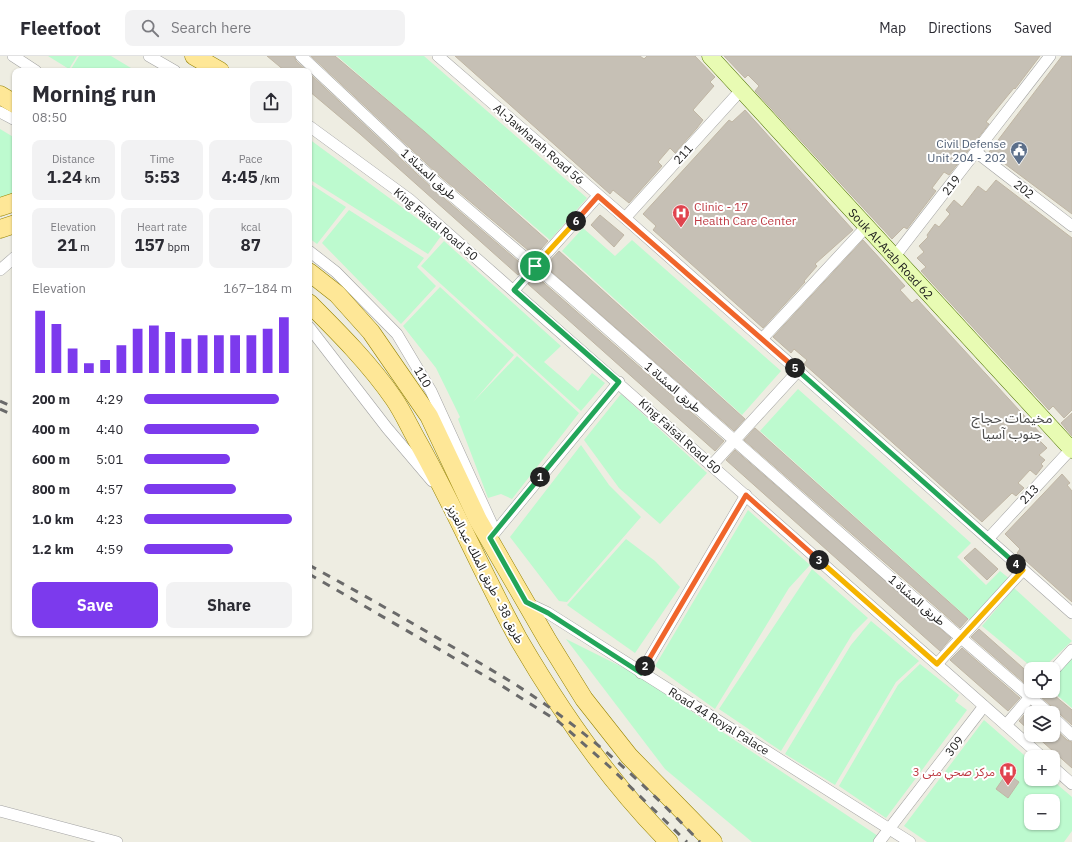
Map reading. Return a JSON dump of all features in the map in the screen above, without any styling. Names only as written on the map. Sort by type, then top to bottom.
[{"type":"main road","points":[[194,56],[215,68]]},
{"type":"main road","name":"Souk Al-Arab Road 62","points":[[710,56],[1071,449]]},
{"type":"main road","points":[[0,95],[12,102]]},
{"type":"main road","points":[[0,207],[12,203]]},
{"type":"main road","points":[[0,229],[12,225]]},
{"type":"main road","name":"طريق 38 - طريق الملك عبدالعزيز","points":[[312,274],[337,294],[371,332],[429,416],[478,520],[493,535],[526,602],[584,699],[629,756],[713,842]]},
{"type":"main road","name":"طريق 38 - طريق الملك عبدالعزيز","points":[[312,306],[344,337],[394,399],[447,498],[519,640],[556,699],[598,761],[644,817],[669,842]]},
{"type":"street","points":[[13,56],[31,68]]},
{"type":"street","points":[[149,56],[170,68]]},
{"type":"street","name":"طريق المشاة 1","points":[[301,56],[436,182],[535,266],[961,638],[1024,688]]},
{"type":"street","name":"Al-Jawharah Road 56","points":[[438,56],[625,218],[1072,613]]},
{"type":"street","name":"219","points":[[895,256],[1050,56]]},
{"type":"street","name":"211","points":[[625,218],[741,90]]},
{"type":"street","points":[[0,112],[12,118]]},
{"type":"street","name":"King Faisal Road 50","points":[[312,128],[409,199],[619,382],[1034,750]]},
{"type":"street","name":"202","points":[[976,152],[1072,226]]},
{"type":"street","points":[[514,290],[598,196]]},
{"type":"street","points":[[762,339],[867,226]]},
{"type":"street","name":"110","points":[[312,253],[336,272],[397,334],[431,392],[493,535]]},
{"type":"street","points":[[0,270],[12,260]]},
{"type":"street","points":[[312,331],[387,428],[447,498]]},
{"type":"street","points":[[712,465],[798,371]]},
{"type":"street","points":[[493,535],[619,382]]},
{"type":"street","name":"213","points":[[988,539],[1071,449]]},
{"type":"street","points":[[641,673],[746,495]]},
{"type":"street","points":[[937,664],[1023,570]]},
{"type":"street","name":"Road 44 Royal Palace","points":[[526,602],[548,613],[910,842]]},
{"type":"street","points":[[1060,663],[1072,650]]},
{"type":"street","points":[[1006,725],[1029,698]]},
{"type":"street","name":"طريق المشاة 1","points":[[1035,698],[1042,706]]},
{"type":"street","name":"309","points":[[879,842],[984,706]]},
{"type":"street","points":[[1060,724],[1072,735]]},
{"type":"street","points":[[1060,773],[1072,784]]},
{"type":"street","points":[[0,811],[117,842]]},
{"type":"green space","points":[[48,56],[77,56],[70,68]]},
{"type":"green space","points":[[79,56],[111,56],[131,68],[72,68]]},
{"type":"green space","points":[[337,56],[424,56],[587,198],[550,240]]},
{"type":"green space","points":[[0,129],[12,136],[12,194],[0,199]]},
{"type":"green space","points":[[312,141],[441,236],[428,254],[312,181]]},
{"type":"green space","points":[[312,185],[346,207],[317,244],[312,240]]},
{"type":"green space","points":[[349,210],[424,258],[417,267],[436,286],[401,324],[322,243]]},
{"type":"green space","points":[[583,228],[615,256],[632,240],[781,371],[742,415],[562,251]]},
{"type":"green space","points":[[444,241],[561,346],[544,362],[578,391],[592,373],[605,383],[581,411],[421,266]]},
{"type":"green space","points":[[440,287],[514,355],[473,402],[517,356],[579,413],[512,499],[501,494],[488,498],[458,419],[460,417],[436,368],[403,326]]},
{"type":"green space","points":[[798,389],[971,543],[957,557],[986,585],[1000,571],[1011,580],[971,621],[760,431]]},
{"type":"green space","points":[[621,394],[707,473],[660,524],[619,488],[584,440]]},
{"type":"green space","points":[[581,445],[609,485],[641,517],[567,602],[559,601],[510,537]]},
{"type":"green space","points":[[748,510],[810,565],[789,588],[715,709],[655,666]]},
{"type":"green space","points":[[626,539],[655,561],[680,587],[635,653],[567,605]]},
{"type":"green space","points":[[812,569],[868,618],[853,633],[781,751],[719,709]]},
{"type":"green space","points":[[1014,588],[1072,641],[1050,662],[1026,662],[982,626]]},
{"type":"green space","points":[[871,621],[919,661],[896,682],[835,785],[785,754],[851,645]]},
{"type":"green space","points":[[566,639],[634,673],[887,842],[752,842],[665,769]]},
{"type":"green space","points":[[1072,658],[1072,708],[1060,698],[1060,671]]},
{"type":"green space","points":[[920,664],[959,695],[955,701],[967,710],[886,818],[839,786],[898,685]]},
{"type":"green space","points":[[984,720],[1024,755],[1024,786],[1059,786],[1072,797],[1072,831],[1064,842],[927,842],[904,826]]},
{"type":"building","points":[[267,56],[294,56],[296,61],[304,68],[281,68]]},
{"type":"building","points":[[311,56],[335,56],[425,132],[548,241],[535,256],[441,177]]},
{"type":"building","points":[[455,56],[640,56],[644,59],[647,56],[695,56],[715,77],[710,82],[714,86],[693,110],[703,120],[675,153],[670,148],[658,162],[662,166],[629,203],[613,190],[610,194]]},
{"type":"building","points":[[724,56],[1040,56],[1015,89],[1014,88],[986,122],[989,124],[949,175],[944,172],[932,188],[936,191],[907,229],[904,227],[892,239],[755,91],[759,86],[748,75],[745,78]]},
{"type":"building","points":[[1062,56],[1072,56],[1072,214],[989,152]]},
{"type":"building","points":[[312,76],[431,187],[525,267],[518,275],[360,134],[312,94]]},
{"type":"building","points":[[745,110],[853,230],[815,264],[817,266],[804,281],[805,282],[763,328],[653,230],[656,226],[643,214],[729,120],[732,122]]},
{"type":"building","points":[[996,180],[1072,238],[1072,410],[1064,418],[1053,406],[1049,410],[921,271],[926,267],[917,258],[924,252],[919,246],[928,237],[927,235],[935,224],[939,227],[950,214],[946,210],[954,200],[962,207],[978,186],[986,192]]},
{"type":"building","points":[[600,215],[624,235],[614,247],[591,225]]},
{"type":"building","points":[[863,240],[905,286],[900,290],[912,303],[917,299],[1042,435],[1038,439],[1047,448],[1039,455],[1045,460],[1041,464],[1043,466],[1036,475],[1030,470],[1018,483],[1024,488],[1016,496],[1012,493],[982,522],[804,364],[807,360],[794,349],[791,353],[773,337]]},
{"type":"building","points":[[559,251],[745,419],[734,431],[545,266]]},
{"type":"building","points":[[536,276],[724,441],[715,451],[528,284]]},
{"type":"building","points":[[1072,413],[1072,436],[1061,423]]},
{"type":"building","points":[[755,428],[968,619],[960,628],[744,440]]},
{"type":"building","points":[[735,450],[951,638],[940,651],[726,460]]},
{"type":"building","points":[[1062,474],[1070,483],[1067,485],[1072,491],[1072,602],[1017,553],[1020,549],[1005,534]]},
{"type":"building","points":[[975,548],[998,569],[987,580],[964,558]]},
{"type":"building","points":[[979,629],[1024,669],[1024,683],[971,637]]},
{"type":"building","points":[[962,648],[1020,698],[1008,711],[950,660]]},
{"type":"building","points":[[1042,698],[1057,698],[1072,710],[1072,725],[1060,714],[1060,706],[1051,706]]},
{"type":"building","points":[[1024,715],[1024,726],[1019,721]]},
{"type":"building","points":[[1060,734],[1067,740],[1072,742],[1072,768],[1060,757],[1060,750],[1052,750],[1043,742],[1060,742]]},
{"type":"building","name":"مركز صحي منى 3","points":[[1007,773],[1019,782],[1008,798],[996,789]]},
{"type":"railway","points":[[0,401],[12,407]]},
{"type":"railway","points":[[0,409],[12,415]]},
{"type":"railway","points":[[312,567],[487,667],[525,690],[549,707],[616,760],[700,842]]},
{"type":"railway","points":[[312,576],[499,684],[559,722],[611,768],[687,842]]},
{"type":"place","name":"Civil Defense Unit 204 - 202","points":[[1019,165]]},
{"type":"place","name":"Clinic - 17 Health Care Center","points":[[681,228]]},
{"type":"place","name":"مركز صحي منى 3","points":[[1008,786]]},
{"type":"district","name":"مخيمات حجاج جنوب آسيا","points":[[1012,426]]},
{"type":"route","points":[[598,196],[625,218],[1023,570],[937,664],[746,495],[641,673],[548,613],[526,602],[490,538],[619,382],[514,290],[535,266],[598,196]]}]
